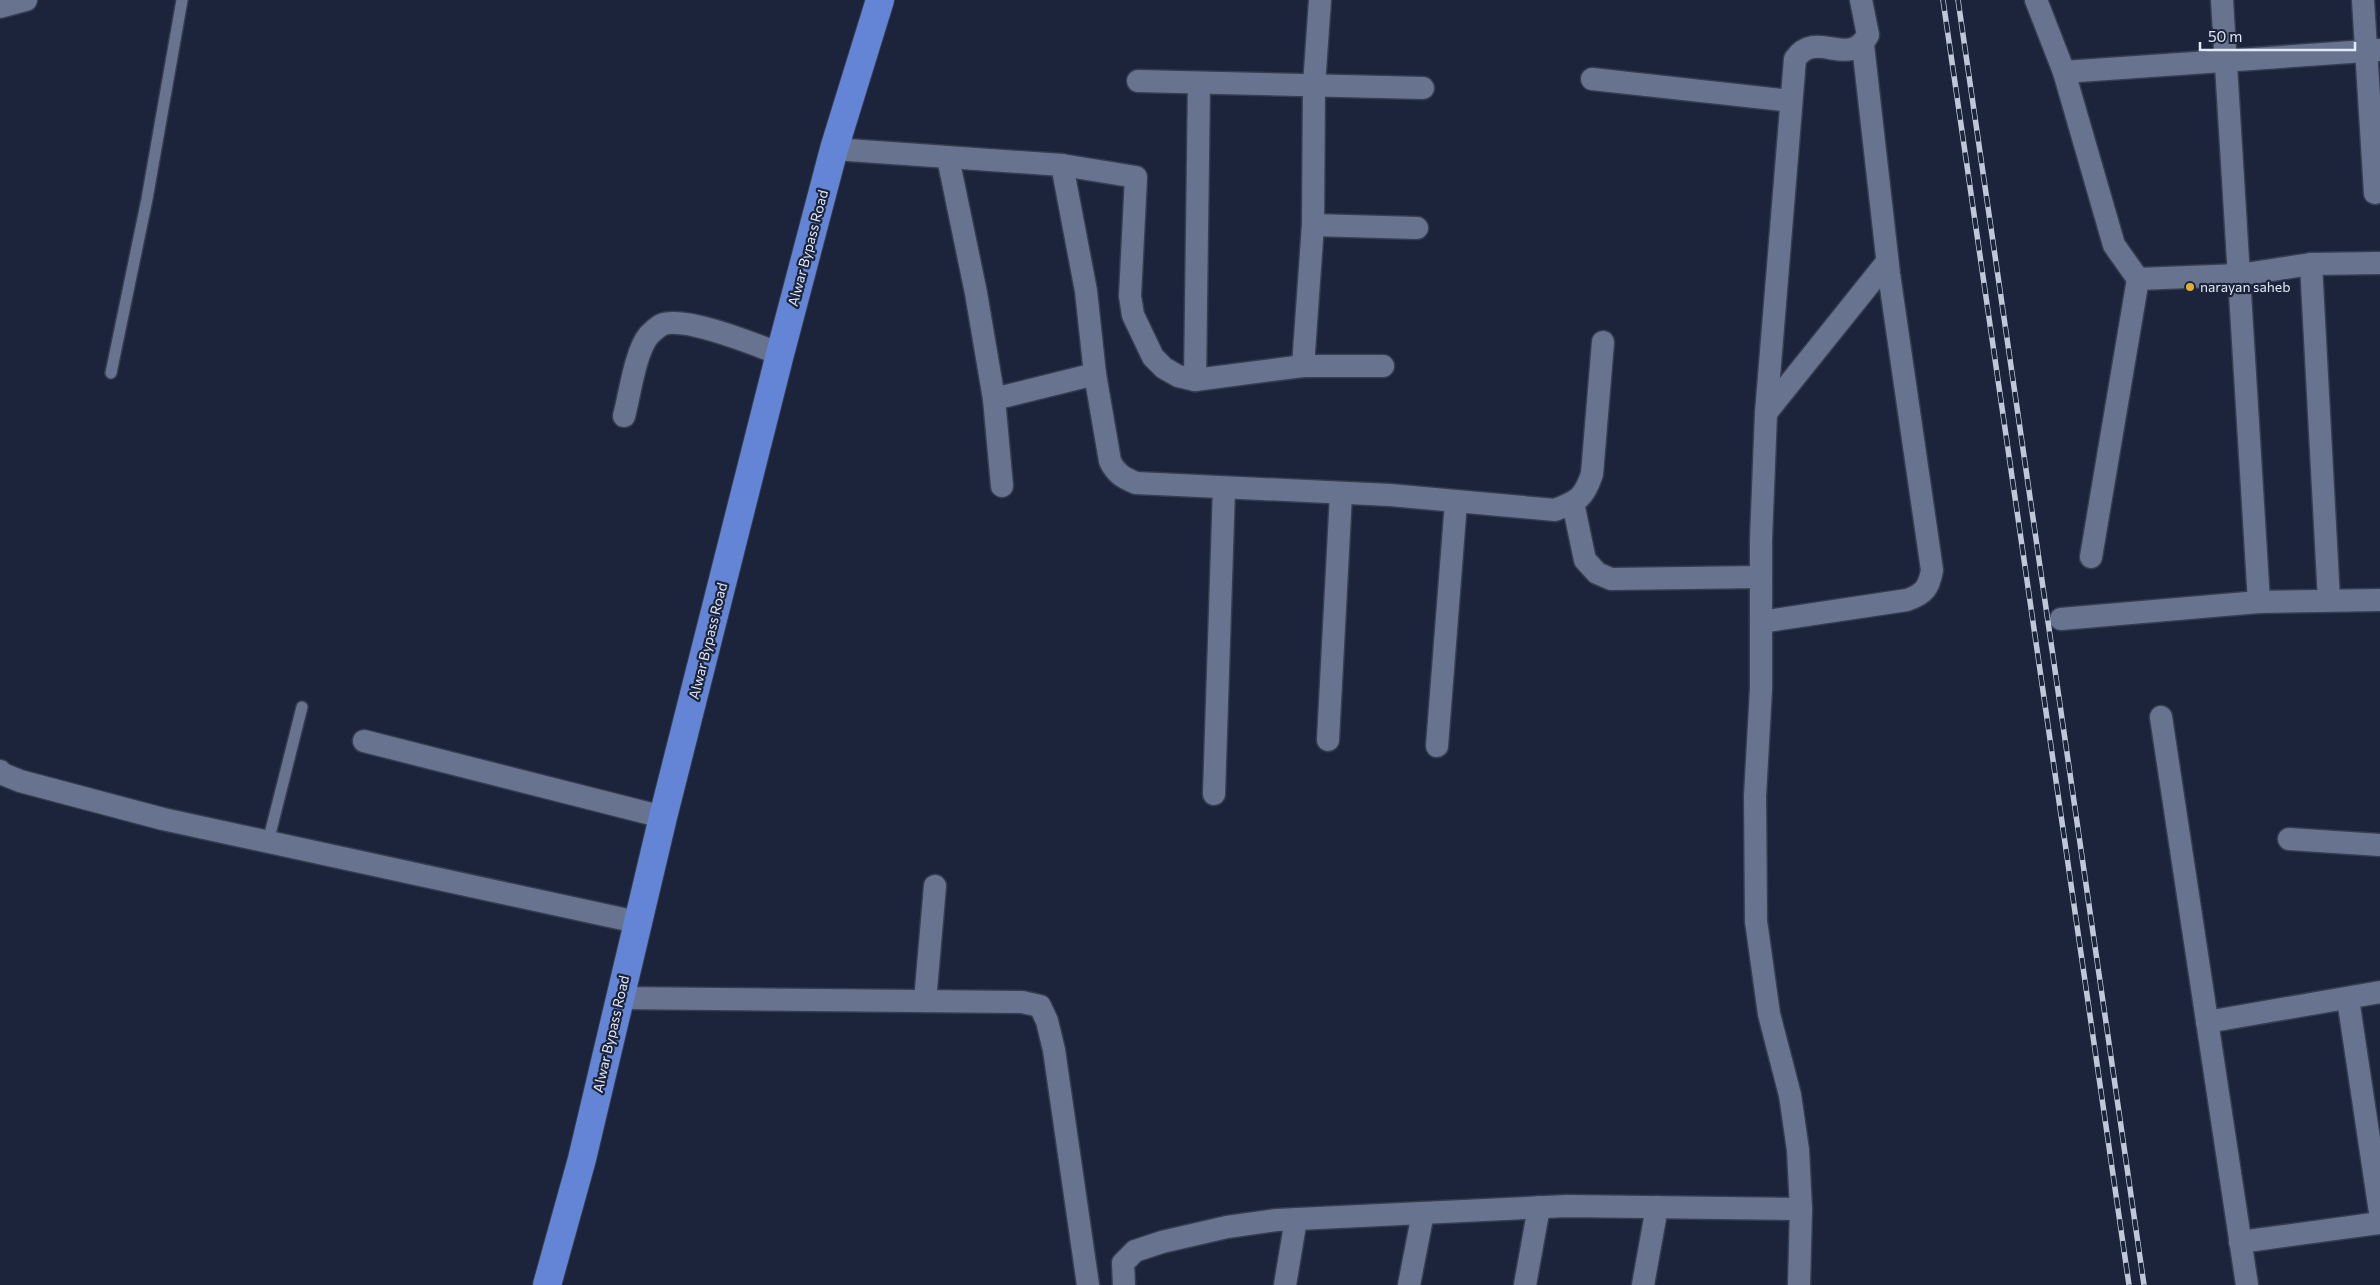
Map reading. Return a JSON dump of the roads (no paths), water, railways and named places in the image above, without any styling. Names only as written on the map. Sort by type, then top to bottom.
[{"type":"highway","name":"Alwar Bypass Road","points":[[547,1285],[582,1159],[637,922],[780,354],[834,148],[880,0]]},
{"type":"street","points":[[0,7],[26,0]]},
{"type":"street","points":[[1303,366],[1313,225],[1314,85],[1320,0]]},
{"type":"street","points":[[1761,622],[1907,600],[1922,595],[1929,586],[1932,570],[1931,548],[1887,262],[1863,45],[1868,35],[1861,0]]},
{"type":"street","points":[[2036,0],[2064,72],[2114,245],[2138,279],[2091,557]]},
{"type":"street","points":[[2222,0],[2258,602]]},
{"type":"street","points":[[2363,0],[2372,50],[2375,193]]},
{"type":"street","points":[[1799,1285],[1801,1209],[1798,1150],[1793,1113],[1769,1014],[1756,922],[1755,796],[1761,690],[1761,578],[1766,413],[1795,59],[1802,50],[1812,47],[1852,51],[1863,45]]},
{"type":"street","points":[[2064,72],[2372,50]]},
{"type":"street","points":[[1592,79],[1791,101]]},
{"type":"street","points":[[1138,82],[1423,88]]},
{"type":"street","points":[[1196,380],[1199,83]]},
{"type":"street","points":[[834,148],[1062,165],[1136,177],[1130,296],[1133,315],[1153,357],[1158,363],[1178,376],[1196,380],[1303,366],[1383,366]]},
{"type":"street","points":[[948,158],[976,293],[994,399],[1002,486]]},
{"type":"street","points":[[1062,165],[1086,291],[1095,374],[1110,461],[1114,470],[1124,478],[1136,483],[1390,495],[1555,510],[1573,503],[1585,493],[1592,474],[1603,342]]},
{"type":"street","points":[[1313,225],[1416,228]]},
{"type":"street","points":[[1766,413],[1887,262]]},
{"type":"street","points":[[2138,279],[2239,275],[2311,264],[2380,263]]},
{"type":"street","points":[[2311,264],[2329,600]]},
{"type":"street","points":[[624,416],[642,348],[649,335],[662,325],[678,323],[709,329],[780,354]]},
{"type":"street","points":[[994,399],[1095,374]]},
{"type":"street","points":[[1214,794],[1224,488]]},
{"type":"street","points":[[1328,740],[1341,494]]},
{"type":"street","points":[[1437,746],[1456,502]]},
{"type":"street","points":[[1573,503],[1585,560],[1597,573],[1611,580],[1761,578]]},
{"type":"street","points":[[2061,619],[2258,602],[2380,600]]},
{"type":"street","points":[[2161,717],[2247,1285]]},
{"type":"street","points":[[364,741],[663,817]]},
{"type":"street","points":[[0,770],[3,774],[20,781],[116,807],[637,922]]},
{"type":"street","points":[[2289,839],[2380,845]]},
{"type":"street","points":[[925,1001],[935,886]]},
{"type":"street","points":[[2207,1022],[2380,992]]},
{"type":"street","points":[[620,998],[1022,1002],[1040,1006],[1047,1021],[1054,1050],[1088,1285]]},
{"type":"street","points":[[2348,999],[2380,1212]]},
{"type":"street","points":[[1124,1285],[1122,1263],[1135,1251],[1227,1227],[1296,1219],[1539,1207],[1801,1209]]},
{"type":"street","points":[[1525,1285],[1539,1207]]},
{"type":"street","points":[[1643,1285],[1657,1207]]},
{"type":"street","points":[[1409,1285],[1423,1213]]},
{"type":"street","points":[[1285,1285],[1296,1219]]},
{"type":"street","points":[[2240,1242],[2380,1223]]},
{"type":"lane","points":[[111,373],[147,199],[182,0]]},
{"type":"lane","points":[[268,842],[302,706]]},
{"type":"railway","points":[[1943,0],[2129,1285]]},
{"type":"railway","points":[[1958,0],[2144,1285]]},
{"type":"place","name":"narayan saheb","points":[[2190,287]]}]
